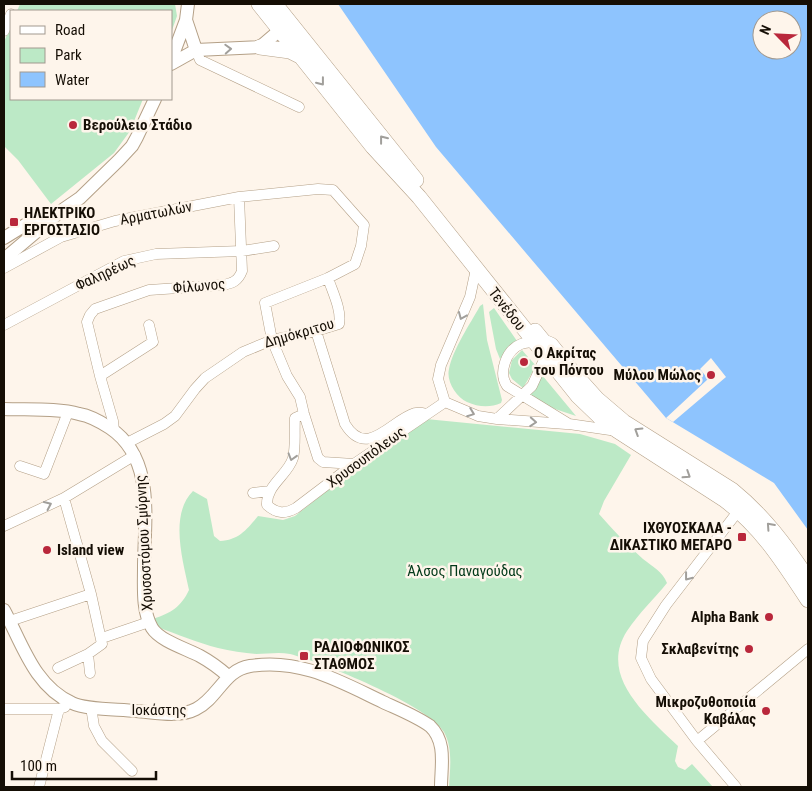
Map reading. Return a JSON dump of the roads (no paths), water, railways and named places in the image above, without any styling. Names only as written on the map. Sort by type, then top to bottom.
[{"type":"main road","name":"Τενέδου","points":[[259,4],[285,26],[543,346],[591,409],[618,431],[739,510],[768,541],[808,600]]},
{"type":"main road","name":"Τενέδου","points":[[275,4],[301,57],[373,147],[419,197],[476,269],[543,346],[616,416],[732,490],[747,502],[777,534],[808,579]]},
{"type":"main road","points":[[260,47],[290,51],[301,57]]},
{"type":"street","points":[[172,57],[186,20],[188,4]]},
{"type":"street","points":[[4,31],[10,18]]},
{"type":"street","points":[[186,20],[200,60],[299,107]]},
{"type":"street","points":[[172,63],[196,50],[260,47],[285,26]]},
{"type":"street","points":[[4,259],[61,211],[80,198],[132,146],[155,100]]},
{"type":"street","name":"Αρματωλών","points":[[4,268],[61,237],[101,224],[239,197],[318,188],[333,190],[364,225],[361,246],[355,264],[328,278]]},
{"type":"street","name":"Φίλωνος","points":[[100,376],[88,322],[90,314],[95,309],[149,290],[234,283],[239,279],[242,271],[242,251],[239,197]]},
{"type":"street","points":[[4,238],[33,220],[61,211]]},
{"type":"street","name":"Φαληρέως","points":[[4,325],[124,261],[156,254],[242,251],[274,246]]},
{"type":"street","points":[[476,269],[470,297],[441,365],[438,379],[445,402],[478,416],[569,424],[618,431]]},
{"type":"street","points":[[328,278],[265,303],[272,340],[287,376],[300,397],[318,458],[323,462],[354,464]]},
{"type":"street","name":"Δημόκριτου","points":[[127,442],[169,420],[206,378],[243,352],[272,340],[339,324],[340,320],[328,278]]},
{"type":"street","points":[[114,431],[100,376],[153,342],[149,324]]},
{"type":"street","points":[[316,331],[345,424],[351,434],[365,439],[376,436],[417,412],[427,414]]},
{"type":"street","points":[[498,419],[523,395],[532,386],[543,346],[521,344],[511,352],[504,365],[502,372],[503,380],[507,386],[523,395],[569,424]]},
{"type":"street","name":"Χρυσουπόλεως","points":[[270,491],[267,505],[280,513],[288,512],[445,402]]},
{"type":"street","name":"Χρυσοστόμου Σμύρνης","points":[[4,409],[68,412],[88,416],[114,431],[127,442],[140,466],[143,478],[145,606],[152,629],[163,638],[215,665],[228,676]]},
{"type":"street","points":[[20,466],[44,474],[68,412]]},
{"type":"street","points":[[253,493],[270,491],[293,459],[295,418],[304,414]]},
{"type":"street","points":[[4,526],[64,498],[135,455]]},
{"type":"street","points":[[58,668],[88,654],[102,644],[92,594],[64,498]]},
{"type":"street","points":[[736,787],[697,741],[648,672],[641,658],[643,641],[666,606],[739,510]]},
{"type":"street","points":[[7,615],[92,594]]},
{"type":"street","name":"Ιοκάστης","points":[[7,615],[20,644],[39,677],[57,694],[72,704],[173,713],[191,712],[205,704],[228,676],[239,668],[277,664],[304,667],[330,677],[426,722],[438,735],[442,744],[441,787]]},
{"type":"street","points":[[102,638],[149,622]]},
{"type":"street","points":[[697,741],[808,649]]},
{"type":"street","points":[[88,654],[90,673]]},
{"type":"street","points":[[4,709],[59,709],[72,704]]},
{"type":"street","points":[[91,707],[94,726],[102,741],[132,771]]},
{"type":"street","points":[[39,787],[59,709]]},
{"type":"water","points":[[338,4],[808,4],[808,530],[774,483],[666,418],[436,147]]},
{"type":"place","name":"Βερούλειο Στάδιο","points":[[73,125]]},
{"type":"place","name":"ΗΛΕΚΤΡΙΚΟ ΕΡΓΟΣΤΑΣΙΟ","points":[[14,222]]},
{"type":"place","name":"Ο Ακρίτας του Πόντου","points":[[524,362]]},
{"type":"place","name":"Μύλου Μώλος","points":[[711,375]]},
{"type":"place","name":"ΙΧΘΥΟΣΚΑΛΑ - ΔΙΚΑΣΤΙΚΟ ΜΕΓΑΡΟ","points":[[742,537]]},
{"type":"place","name":"Island view","points":[[47,550]]},
{"type":"place","name":"Alpha Bank","points":[[769,617]]},
{"type":"place","name":"Σκλαβενίτης","points":[[749,649]]},
{"type":"place","name":"ΡΑΔΙΟΦΩΝΙΚΟΣ ΣΤΑΘΜΟΣ","points":[[304,656]]},
{"type":"place","name":"Μικροζυθοποιία Καβάλας","points":[[766,711]]},
{"type":"park label","name":"Άλσος Παναγούδας","points":[[465,571]]}]
